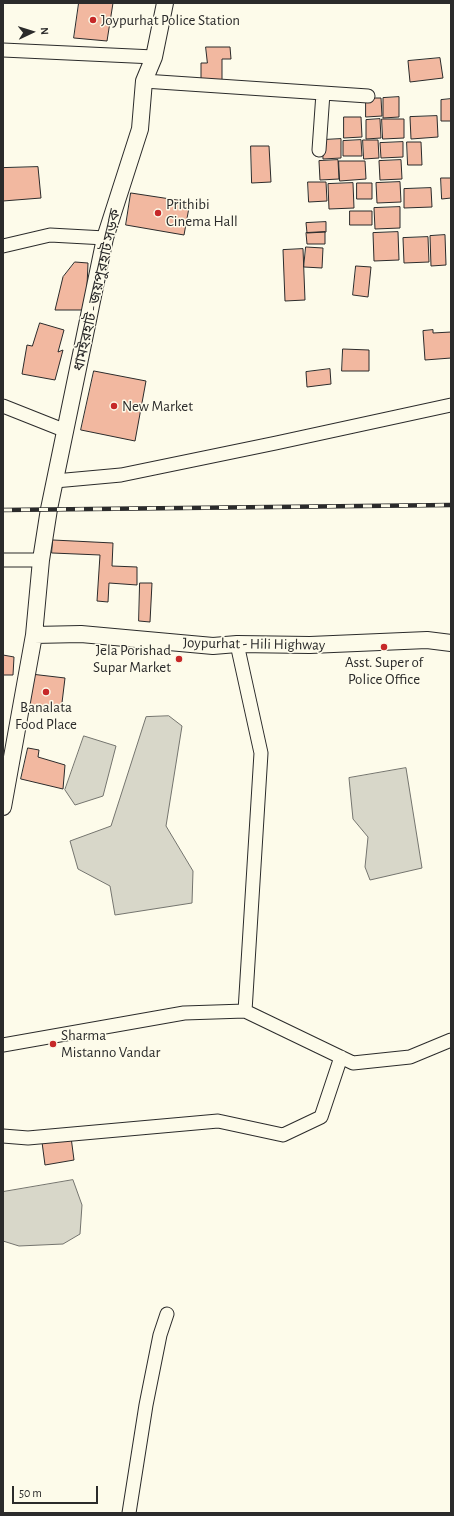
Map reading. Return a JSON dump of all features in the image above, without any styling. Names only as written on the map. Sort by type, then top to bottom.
[{"type":"main road","name":"ধামইরহাট - জয়পুরহাট সড়ক","points":[[3,807],[34,635],[41,560],[49,509],[105,238],[140,128],[144,81],[154,57],[165,3]]},
{"type":"main road","name":"Joypurhat - Hili Highway","points":[[34,635],[80,634],[213,646],[237,644],[310,645],[427,640],[451,643]]},
{"type":"street","points":[[3,50],[154,57]]},
{"type":"street","points":[[144,81],[368,96]]},
{"type":"street","points":[[319,150],[322,93]]},
{"type":"street","points":[[3,246],[50,235],[105,238]]},
{"type":"street","points":[[55,481],[128,473],[284,442],[451,405]]},
{"type":"street","points":[[3,406],[66,430]]},
{"type":"street","points":[[3,560],[41,560]]},
{"type":"street","points":[[237,644],[261,753],[245,1011]]},
{"type":"street","points":[[3,1045],[184,1013],[245,1011],[353,1063],[410,1057],[451,1040]]},
{"type":"street","points":[[3,1136],[28,1138],[218,1121],[283,1135],[321,1117],[341,1057]]},
{"type":"street","points":[[129,1513],[146,1405],[160,1335],[167,1314]]},
{"type":"shaded area","points":[[169,716],[182,726],[166,826],[193,871],[192,903],[115,915],[110,886],[78,869],[70,841],[111,826],[146,717]]},
{"type":"shaded area","points":[[84,736],[116,746],[103,796],[75,805],[65,790]]},
{"type":"shaded area","points":[[406,768],[422,868],[370,880],[365,867],[368,837],[353,819],[349,778]]},
{"type":"shaded area","points":[[73,1180],[82,1205],[80,1234],[63,1244],[19,1246],[3,1241],[3,1192]]},
{"type":"building","name":"Joypurhat Police Station","points":[[79,3],[113,3],[107,41],[74,38]]},
{"type":"building","points":[[206,47],[230,47],[231,59],[222,59],[222,80],[201,81],[201,63],[207,63]]},
{"type":"building","points":[[440,58],[443,78],[410,82],[408,61]]},
{"type":"building","points":[[399,97],[399,117],[383,118],[383,98]]},
{"type":"building","points":[[366,98],[381,98],[382,116],[366,117]]},
{"type":"building","points":[[451,99],[451,121],[441,121],[441,100]]},
{"type":"building","points":[[437,116],[438,137],[411,139],[410,117]]},
{"type":"building","points":[[344,117],[361,117],[362,137],[344,138]]},
{"type":"building","points":[[380,119],[381,138],[366,139],[366,120]]},
{"type":"building","points":[[382,119],[404,119],[404,138],[383,139]]},
{"type":"building","points":[[341,139],[341,158],[323,159],[322,140]]},
{"type":"building","points":[[361,140],[362,156],[343,156],[343,141]]},
{"type":"building","points":[[363,140],[378,140],[379,158],[364,159]]},
{"type":"building","points":[[403,142],[403,157],[381,158],[380,143]]},
{"type":"building","points":[[407,142],[421,142],[422,165],[408,165]]},
{"type":"building","points":[[251,146],[269,146],[271,182],[252,183]]},
{"type":"building","points":[[338,160],[339,179],[320,180],[319,161]]},
{"type":"building","points":[[401,160],[402,179],[380,180],[379,161]]},
{"type":"building","points":[[339,161],[365,161],[366,179],[340,181]]},
{"type":"building","points":[[38,167],[41,198],[3,201],[3,168]]},
{"type":"building","points":[[441,178],[451,178],[451,198],[442,199]]},
{"type":"building","points":[[308,182],[326,182],[327,201],[309,202]]},
{"type":"building","points":[[400,182],[401,202],[377,203],[376,183]]},
{"type":"building","points":[[353,183],[354,208],[329,209],[328,184]]},
{"type":"building","points":[[357,183],[372,183],[372,199],[357,199]]},
{"type":"building","points":[[431,188],[432,207],[404,208],[404,189]]},
{"type":"building","name":"Prithibi Cinema Hall","points":[[131,193],[190,202],[184,235],[126,225]]},
{"type":"building","points":[[400,207],[400,228],[375,229],[374,208]]},
{"type":"building","points":[[350,211],[372,211],[372,225],[350,225]]},
{"type":"building","points":[[326,222],[326,232],[307,233],[306,223]]},
{"type":"building","points":[[325,232],[325,244],[307,244],[306,233]]},
{"type":"building","points":[[398,232],[399,260],[374,261],[373,233]]},
{"type":"building","points":[[445,235],[446,265],[431,266],[430,236]]},
{"type":"building","points":[[428,237],[429,262],[404,263],[403,238]]},
{"type":"building","points":[[306,247],[323,248],[322,268],[304,267]]},
{"type":"building","points":[[303,249],[305,300],[285,301],[283,250]]},
{"type":"building","points":[[75,262],[88,263],[86,310],[55,310],[63,277]]},
{"type":"building","points":[[356,266],[371,267],[368,297],[353,295]]},
{"type":"building","points":[[40,323],[64,330],[58,352],[63,350],[55,380],[22,374],[27,345],[32,346]]},
{"type":"building","points":[[433,330],[433,333],[451,332],[451,358],[425,360],[423,331]]},
{"type":"building","points":[[343,349],[369,350],[369,371],[342,371]]},
{"type":"building","points":[[330,369],[331,384],[307,387],[306,372]]},
{"type":"building","name":"New Market","points":[[94,371],[146,381],[135,441],[81,430]]},
{"type":"building","points":[[53,540],[113,543],[112,566],[137,567],[137,585],[109,583],[108,602],[97,601],[100,555],[52,553]]},
{"type":"building","points":[[140,583],[152,583],[150,622],[139,621]]},
{"type":"building","points":[[3,655],[14,657],[13,675],[3,675]]},
{"type":"building","name":"Banalata Food Place","points":[[31,674],[65,678],[61,711],[27,706]]},
{"type":"building","points":[[28,748],[39,750],[38,757],[65,765],[63,789],[21,779]]},
{"type":"building","points":[[71,1137],[74,1160],[45,1165],[42,1142]]},
{"type":"railway","points":[[3,510],[451,505]]},
{"type":"place","name":"Joypurhat Police Station","points":[[93,20]]},
{"type":"place","name":"Prithibi Cinema Hall","points":[[158,213]]},
{"type":"place","name":"New Market","points":[[114,406]]},
{"type":"place","name":"Asst. Super of Police Office","points":[[384,647]]},
{"type":"place","name":"Jela Porishad Supar Market","points":[[179,659]]},
{"type":"place","name":"Banalata Food Place","points":[[46,692]]},
{"type":"place","name":"Sharma Mistanno Vandar","points":[[53,1044]]}]
